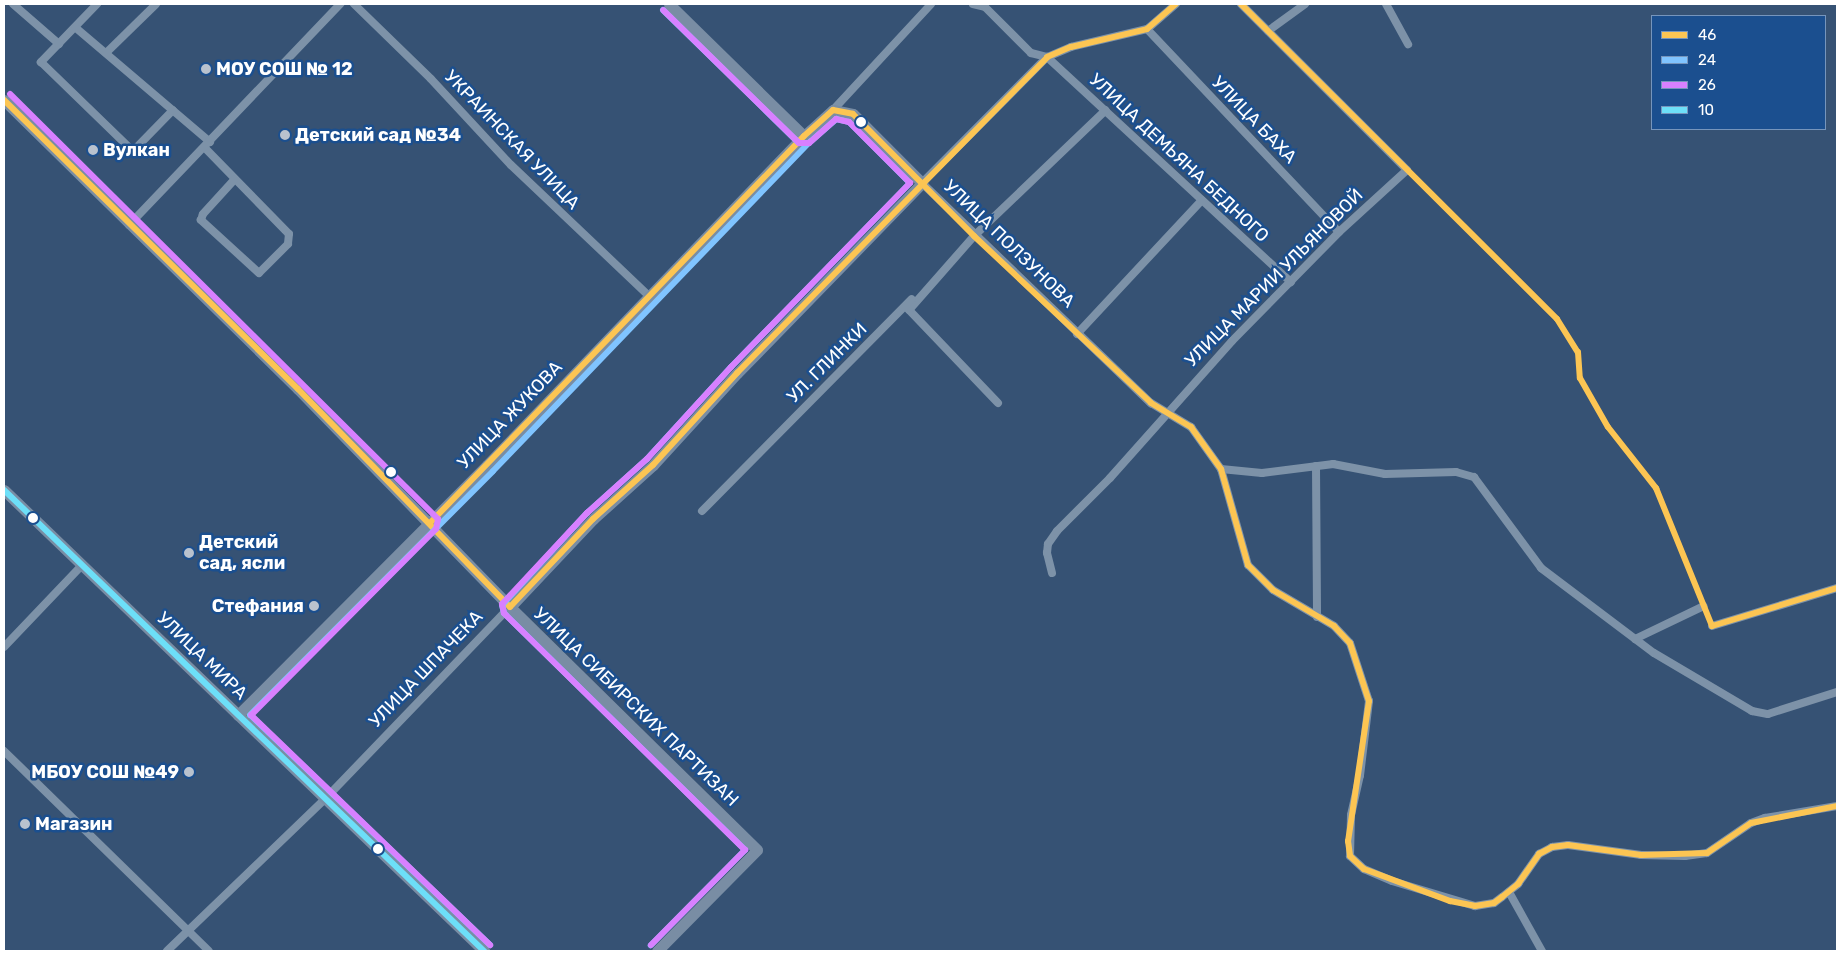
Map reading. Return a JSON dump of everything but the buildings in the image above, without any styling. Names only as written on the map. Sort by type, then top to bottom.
[{"type":"street","points":[[13,4],[59,44]]},
{"type":"street","points":[[97,4],[76,28],[40,62],[133,151],[173,110]]},
{"type":"street","points":[[106,53],[156,4]]},
{"type":"street","points":[[129,225],[208,145],[340,4]]},
{"type":"street","name":"УКРАИНСКАЯ УЛИЦА","points":[[354,4],[518,171],[649,296]]},
{"type":"street","points":[[669,4],[804,136],[833,110],[931,4]]},
{"type":"street","name":"УЛИЦА ДЕМЬЯНА БЕДНОГО","points":[[973,4],[985,7],[1031,53],[1047,57],[1291,282]]},
{"type":"street","name":"УЛИЦА ШПАЧЕКА","points":[[167,951],[325,799],[592,520],[653,465],[737,372],[1047,57],[1071,47],[1147,30],[1176,4]]},
{"type":"street","points":[[1241,4],[1268,31],[1305,4]]},
{"type":"street","points":[[1386,4],[1408,44]]},
{"type":"street","points":[[76,28],[173,110],[208,145],[234,180],[289,234],[288,244],[259,273],[201,220],[202,214],[234,180]]},
{"type":"street","name":"УЛИЦА БАХА","points":[[1147,30],[1339,232]]},
{"type":"street","name":"УЛИЦА МАРИИ УЛЬЯНОВОЙ","points":[[1052,573],[1047,553],[1053,538],[1167,413],[1339,232],[1407,170],[1268,31]]},
{"type":"street","name":"УЛИЦА СИБИРСКИХ ПАРТИЗАН","points":[[4,100],[129,225],[298,389],[510,607],[757,850],[657,951]]},
{"type":"street","name":"УЛИЦА ПОЛЗУНОВА","points":[[833,110],[853,114],[974,236],[1151,403],[1190,427],[1221,469]]},
{"type":"street","points":[[998,402],[909,310],[974,236],[1106,110]]},
{"type":"street","name":"УЛИЦА ЖУКОВА","points":[[238,715],[430,523],[804,136]]},
{"type":"street","points":[[1077,334],[1202,200]]},
{"type":"street","name":"УЛ. ГЛИНКИ","points":[[702,511],[974,236]]},
{"type":"street","points":[[1837,692],[1768,714],[1752,712],[1733,697],[1635,639],[1541,568],[1474,477],[1456,472],[1385,474],[1333,464],[1262,474],[1221,469],[1248,565],[1273,590],[1334,626],[1350,644],[1369,701],[1360,775],[1351,815],[1350,856],[1364,869],[1450,901],[1475,906],[1494,904],[1509,892],[1539,854],[1552,847],[1568,845],[1642,855],[1692,855],[1707,853],[1751,823],[1764,818],[1837,806]]},
{"type":"street","points":[[1316,466],[1317,617]]},
{"type":"street","name":"УЛИЦА МИРА","points":[[4,490],[484,951]]},
{"type":"street","points":[[4,648],[82,565]]},
{"type":"street","points":[[1712,626],[1837,588]]},
{"type":"street","points":[[1635,639],[1704,606]]},
{"type":"street","points":[[4,751],[209,951]]},
{"type":"street","points":[[1509,892],[1542,951]]},
{"type":"transit line","name":"46","points":[[4,100],[298,389],[510,607],[593,519],[653,465],[737,373],[1047,57],[1071,47],[1147,29],[1176,4]]},
{"type":"transit line","name":"46","points":[[1241,4],[1557,319],[1578,352],[1580,378],[1608,427],[1656,488],[1712,626],[1837,588]]},
{"type":"transit line","name":"24","points":[[663,10],[798,142]]},
{"type":"transit line","name":"26","points":[[651,945],[745,850],[504,613],[502,604],[587,513],[647,459],[731,367],[910,183],[849,122],[836,119],[809,143],[799,143],[663,10]]},
{"type":"transit line","name":"26","points":[[10,94],[438,519],[436,529],[251,715],[490,945]]},
{"type":"transit line","name":"46","points":[[430,523],[804,136],[833,110],[853,114],[974,236],[1151,403],[1191,427],[1221,469],[1248,565],[1273,590],[1334,626],[1350,643],[1369,701],[1348,841],[1350,856],[1364,869],[1450,901],[1475,906],[1494,903],[1502,897],[1518,884],[1539,854],[1552,847],[1568,845],[1641,855],[1707,853],[1751,823],[1837,806]]},
{"type":"transit line","name":"24","points":[[490,945],[250,715],[493,471],[810,142],[836,119],[849,122],[910,183],[731,367],[647,459],[587,513],[502,605],[504,613],[745,850],[651,945]]},
{"type":"transit line","name":"10","points":[[4,490],[484,951]]},
{"type":"place","name":"МОУ СОШ № 12","points":[[206,69]]},
{"type":"place","name":"Детский сад №34","points":[[285,135]]},
{"type":"place","name":"Вулкан","points":[[93,150]]},
{"type":"place","name":"Детский сад, ясли","points":[[189,553]]},
{"type":"place","name":"Стефания","points":[[314,606]]},
{"type":"place","name":"МБОУ СОШ №49","points":[[189,772]]},
{"type":"place","name":"Магазин","points":[[25,824]]}]
